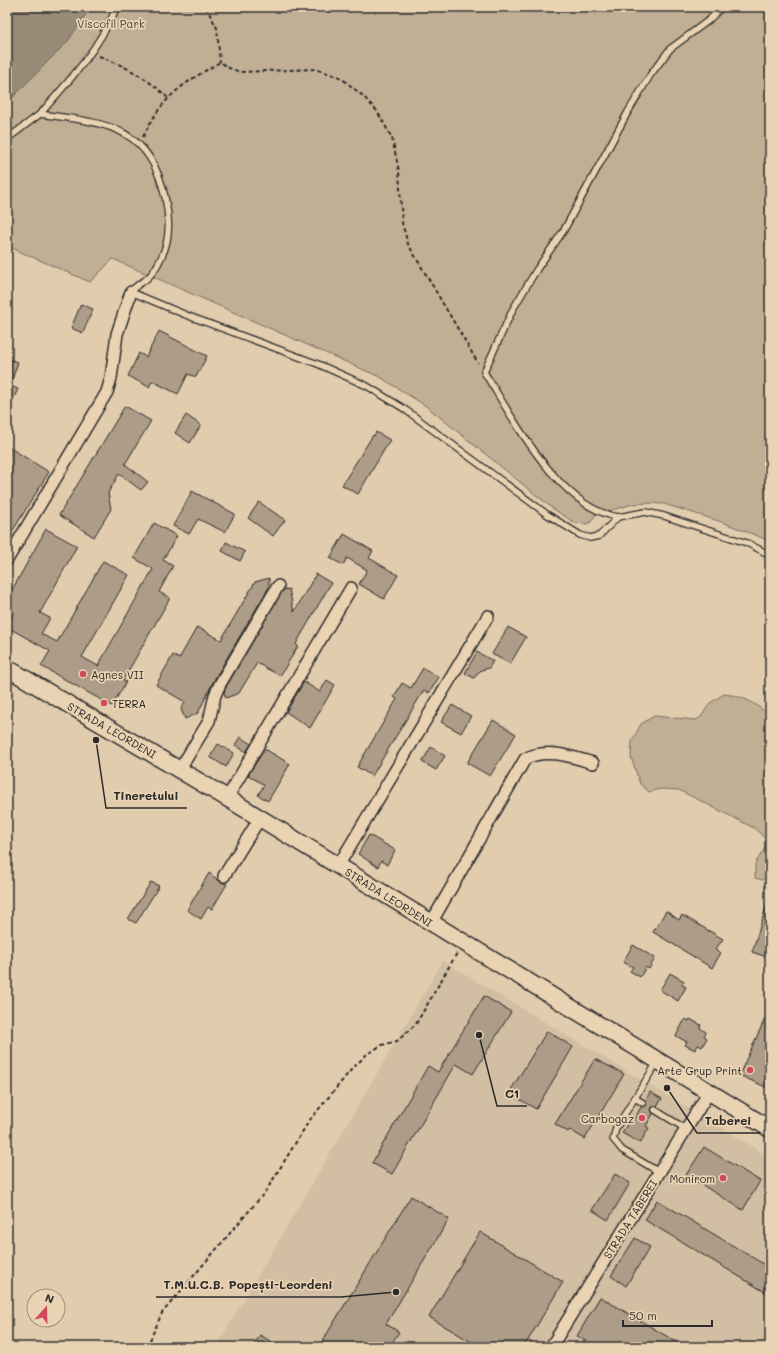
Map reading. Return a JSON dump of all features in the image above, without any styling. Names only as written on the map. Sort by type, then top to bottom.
[{"type":"main road","name":"STRADA LEORDENI","points":[[7,668],[180,769],[770,1129]]},
{"type":"street","points":[[7,560],[107,392],[111,378],[118,334],[131,292]]},
{"type":"street","points":[[180,769],[209,721],[215,695],[220,684],[278,586]]},
{"type":"street","points":[[227,798],[351,588]]},
{"type":"street","points":[[338,866],[488,616]]},
{"type":"street","points":[[431,923],[525,760],[533,754],[565,755],[593,763]]},
{"type":"street","points":[[224,876],[260,818]]},
{"type":"street","name":"STRADA TABEREI","points":[[551,1347],[709,1092]]},
{"type":"lane","points":[[7,139],[40,114],[92,53],[116,7]]},
{"type":"lane","points":[[719,10],[709,20],[670,49],[651,74],[628,112],[564,230],[537,269],[513,309],[484,372],[538,456],[557,479],[587,506],[599,513],[618,517],[633,513],[654,513],[747,543],[770,555]]},
{"type":"lane","points":[[40,114],[81,118],[101,123],[123,133],[140,145],[151,160],[164,194],[168,211],[168,236],[158,265],[152,274],[134,287],[131,292],[186,316],[318,364],[367,386],[403,408],[548,515],[580,535],[590,538],[600,536],[618,517]]},
{"type":"lane","points":[[658,1061],[616,1128],[613,1139],[622,1150],[659,1172]]},
{"type":"lane","points":[[635,1098],[643,1103]]},
{"type":"lane","points":[[655,1110],[686,1129]]},
{"type":"path","points":[[206,7],[217,28],[220,62]]},
{"type":"path","points":[[92,53],[118,64],[144,78],[168,98]]},
{"type":"path","points":[[140,145],[158,109],[168,98],[183,84],[220,62]]},
{"type":"path","points":[[220,62],[229,68],[240,72],[305,68],[329,72],[350,84],[377,111],[392,138],[399,170],[402,223],[408,244],[484,372]]},
{"type":"path","points":[[147,1347],[162,1313],[266,1191],[309,1121],[351,1070],[367,1054],[382,1046],[397,1042],[416,1024],[463,942]]},
{"type":"shaded area","points":[[7,7],[91,7],[68,41],[7,103]]},
{"type":"shaded area","points":[[443,961],[770,1157],[770,1347],[216,1347]]},
{"type":"green space","name":"Viscofil Park","points":[[7,7],[770,7],[770,541],[722,522],[664,504],[633,504],[595,515],[591,522],[586,524],[575,523],[552,508],[426,406],[380,377],[113,259],[90,282],[7,246]]},
{"type":"green space","points":[[724,694],[737,696],[749,701],[760,707],[770,716],[770,877],[762,880],[755,878],[755,864],[766,846],[767,840],[754,828],[679,790],[660,789],[649,792],[640,784],[631,757],[632,741],[641,724],[654,716],[696,720],[701,717],[710,703]]},
{"type":"building","points":[[81,304],[93,309],[83,333],[71,328]]},
{"type":"building","points":[[159,331],[207,356],[196,377],[188,374],[178,394],[152,381],[149,387],[128,376],[139,353],[146,357]]},
{"type":"building","points":[[7,359],[18,362],[10,386],[18,389],[7,413]]},
{"type":"building","points":[[125,406],[151,421],[125,464],[148,482],[141,490],[119,474],[108,493],[111,509],[94,537],[59,515]]},
{"type":"building","points":[[186,415],[201,425],[190,443],[175,433]]},
{"type":"building","points":[[376,432],[390,440],[358,494],[342,485]]},
{"type":"building","points":[[7,446],[49,472],[7,540]]},
{"type":"building","points":[[192,491],[235,514],[225,532],[198,519],[189,534],[173,526]]},
{"type":"building","points":[[259,502],[285,520],[273,536],[248,518]]},
{"type":"building","points":[[154,523],[177,536],[163,560],[173,566],[159,592],[170,598],[123,680],[126,682],[112,706],[41,666],[50,651],[7,627],[14,612],[7,608],[7,599],[46,529],[77,546],[40,613],[50,618],[41,634],[57,642],[103,561],[129,575],[82,657],[98,666],[153,569],[134,558]]},
{"type":"building","points":[[344,534],[373,551],[369,558],[398,575],[384,599],[359,584],[367,570],[347,558],[343,565],[330,558]]},
{"type":"building","points":[[226,542],[245,552],[240,561],[222,551]]},
{"type":"building","points":[[316,574],[331,583],[296,644],[298,646],[280,676],[257,663],[239,693],[226,698],[224,693],[226,687],[283,590],[289,589],[294,612]]},
{"type":"building","points":[[269,578],[269,587],[214,680],[198,713],[185,719],[181,709],[185,702],[156,685],[173,655],[179,659],[197,627],[221,640],[255,582]]},
{"type":"building","points":[[508,627],[526,637],[510,664],[492,654]]},
{"type":"building","points":[[477,652],[493,661],[489,668],[481,670],[474,678],[465,673]]},
{"type":"building","points":[[423,668],[439,677],[429,693],[424,690],[372,776],[357,767],[397,699],[394,697],[402,683],[411,688]]},
{"type":"building","points":[[327,680],[335,685],[310,728],[286,712],[304,682],[320,692]]},
{"type":"building","points":[[452,705],[471,716],[461,733],[441,722]]},
{"type":"building","points":[[493,720],[516,734],[490,776],[467,763]]},
{"type":"building","points":[[240,737],[251,744],[246,752],[235,745]]},
{"type":"building","points":[[218,744],[234,753],[226,767],[210,757]]},
{"type":"building","points":[[431,747],[445,756],[436,770],[422,762]]},
{"type":"building","points":[[265,749],[290,764],[268,801],[258,795],[264,785],[248,775]]},
{"type":"building","points":[[369,835],[395,850],[387,865],[381,861],[378,867],[358,854]]},
{"type":"building","points":[[209,873],[221,882],[227,884],[212,909],[208,907],[201,919],[187,910]]},
{"type":"building","points":[[151,882],[159,886],[136,923],[128,919]]},
{"type":"building","points":[[768,901],[770,902],[770,958],[752,952]]},
{"type":"building","points":[[666,911],[679,920],[682,915],[723,939],[715,950],[721,953],[712,968],[653,932]]},
{"type":"building","points":[[633,945],[655,958],[649,969],[646,967],[640,977],[630,971],[633,967],[623,962]]},
{"type":"building","points":[[670,973],[684,981],[682,985],[686,987],[678,1001],[660,990]]},
{"type":"building","points":[[484,996],[511,1012],[473,1074],[456,1064],[392,1174],[372,1163],[428,1066],[438,1072]]},
{"type":"building","points":[[770,1008],[770,1089],[739,1075]]},
{"type":"building","points":[[685,1019],[689,1021],[690,1019],[701,1025],[700,1028],[706,1032],[704,1036],[707,1038],[702,1047],[698,1045],[695,1050],[685,1045],[687,1042],[676,1036]]},
{"type":"building","points":[[547,1031],[573,1047],[536,1109],[509,1093]]},
{"type":"building","points":[[595,1059],[624,1074],[585,1139],[570,1130],[568,1132],[555,1124]]},
{"type":"building","points":[[650,1092],[662,1099],[657,1106],[651,1108],[653,1114],[646,1126],[649,1128],[640,1143],[622,1133],[632,1116],[635,1118],[641,1107],[646,1106],[646,1100]]},
{"type":"building","name":"Monirom","points":[[704,1147],[760,1181],[743,1210],[686,1175]]},
{"type":"building","points":[[615,1174],[630,1183],[608,1220],[592,1210]]},
{"type":"building","points":[[411,1196],[449,1219],[386,1324],[399,1332],[389,1347],[330,1347],[322,1342]]},
{"type":"building","points":[[657,1200],[770,1268],[770,1295],[645,1220]]},
{"type":"building","points":[[480,1232],[563,1282],[524,1347],[480,1347],[429,1317]]},
{"type":"building","points":[[635,1238],[650,1247],[626,1286],[611,1276]]},
{"type":"building","points":[[600,1297],[685,1347],[596,1347],[577,1336]]},
{"type":"building","points":[[260,1335],[280,1347],[253,1347]]},
{"type":"place","name":"Agnes VII","points":[[83,674]]},
{"type":"place","name":"TERRA","points":[[104,703]]},
{"type":"place","name":"Tineretului","points":[[96,740]]},
{"type":"place","name":"C1","points":[[479,1035]]},
{"type":"place","name":"Arte Grup Print","points":[[750,1070]]},
{"type":"place","name":"Taberei","points":[[667,1088]]},
{"type":"place","name":"Carbogaz","points":[[642,1118]]},
{"type":"place","name":"Monirom","points":[[723,1178]]},
{"type":"place","name":"T.M.U.C.B. Popești-Leordeni","points":[[396,1292]]}]
